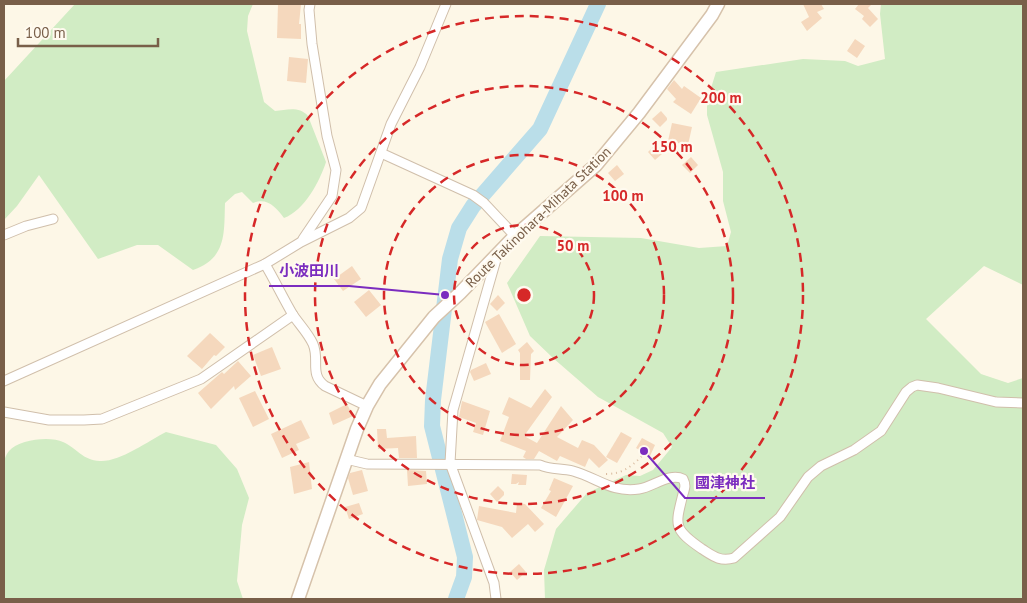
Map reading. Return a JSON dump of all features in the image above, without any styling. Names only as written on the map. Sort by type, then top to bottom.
[{"type":"main road","name":"Route Takinohara-Mihata Station","points":[[298,599],[346,458],[367,406],[380,384],[434,317],[515,236],[596,165],[639,114],[712,15],[718,4]]},
{"type":"street","points":[[301,242],[332,196],[336,170],[312,44],[310,4]]},
{"type":"street","points":[[4,380],[265,264],[301,242],[349,218],[361,208],[391,124],[420,67],[446,4]]},
{"type":"street","points":[[381,154],[473,194],[515,236]]},
{"type":"street","points":[[4,235],[26,226],[53,219]]},
{"type":"street","points":[[496,599],[494,583],[448,463],[452,410],[498,253]]},
{"type":"street","points":[[265,264],[312,343],[315,352],[316,372],[320,382],[367,406]]},
{"type":"street","points":[[4,412],[49,420],[102,419],[202,379],[294,315]]},
{"type":"street","points":[[346,458],[367,464],[540,465],[549,469],[572,471],[613,488],[623,490],[641,489],[679,477],[683,479],[685,487],[677,518],[679,529],[686,538],[715,558],[725,560],[734,558],[780,517],[808,478],[822,466],[854,450],[881,431],[906,392],[912,387],[918,385],[938,388],[996,402],[1023,403]]},
{"type":"path","points":[[604,474],[614,474],[628,469],[642,456]]},
{"type":"green space","points":[[75,4],[253,4],[248,16],[247,31],[264,102],[275,111],[297,110],[308,116],[326,162],[320,178],[310,195],[298,209],[284,218],[278,210],[267,202],[258,201],[253,203],[242,192],[235,194],[225,203],[223,234],[218,251],[212,259],[193,270],[158,245],[137,245],[98,259],[39,175],[17,206],[4,220],[4,81]]},
{"type":"green space","points":[[881,4],[1023,4],[1023,285],[984,266],[926,319],[981,374],[1008,383],[1023,378],[1023,599],[545,599],[544,570],[556,529],[587,493],[626,475],[640,476],[653,470],[672,447],[663,433],[598,397],[530,336],[507,283],[540,236],[641,238],[699,248],[727,246],[731,232],[723,201],[723,172],[707,115],[707,101],[716,72],[803,59],[845,61],[858,66],[885,59],[880,14]]},
{"type":"green space","points":[[166,432],[216,445],[237,469],[249,498],[242,525],[237,581],[243,599],[4,599],[4,461],[9,451],[27,441],[51,439],[63,442],[89,459],[100,461],[125,455]]},
{"type":"building","points":[[278,4],[301,4],[299,24],[301,24],[301,39],[277,38]]},
{"type":"building","points":[[803,4],[821,4],[824,9],[817,12],[822,18],[807,31],[801,22],[809,17]]},
{"type":"building","points":[[859,4],[872,4],[868,8],[878,19],[870,27],[862,19],[864,16],[855,9]]},
{"type":"building","points":[[855,39],[865,46],[857,58],[847,51]]},
{"type":"building","points":[[289,57],[308,59],[306,83],[287,81]]},
{"type":"building","points":[[674,80],[682,89],[684,86],[701,98],[691,114],[673,102],[676,99],[667,89]]},
{"type":"building","points":[[661,111],[667,120],[660,127],[652,119]]},
{"type":"building","points":[[672,123],[692,127],[688,145],[668,141]]},
{"type":"building","points":[[656,144],[662,151],[662,154],[655,160],[648,152]]},
{"type":"building","points":[[691,157],[698,165],[690,173],[682,165]]},
{"type":"building","points":[[617,165],[624,174],[615,181],[608,173]]},
{"type":"building","points":[[352,266],[361,279],[343,291],[334,279]]},
{"type":"building","points":[[369,290],[381,305],[366,317],[354,302]]},
{"type":"building","points":[[498,295],[505,303],[497,311],[490,304]]},
{"type":"building","points":[[499,314],[516,344],[502,353],[485,322]]},
{"type":"building","points":[[210,333],[225,347],[216,356],[214,355],[202,369],[187,356]]},
{"type":"building","points":[[527,342],[534,351],[531,354],[530,380],[520,380],[520,353],[518,350]]},
{"type":"building","points":[[272,347],[281,369],[261,376],[253,355]]},
{"type":"building","points":[[238,361],[251,376],[235,390],[234,386],[211,409],[198,393]]},
{"type":"building","points":[[486,363],[491,374],[474,381],[471,370]]},
{"type":"building","points":[[545,389],[552,397],[524,436],[537,443],[561,406],[573,420],[557,437],[578,448],[582,440],[594,445],[608,460],[599,468],[589,458],[585,467],[560,456],[557,461],[539,451],[534,459],[526,459],[523,457],[526,451],[500,441],[509,417],[502,414],[509,397],[531,408]]},
{"type":"building","points":[[255,391],[269,419],[253,427],[239,398]]},
{"type":"building","points":[[462,401],[490,411],[483,435],[473,432],[476,423],[459,417]]},
{"type":"building","points":[[347,404],[353,416],[333,425],[329,413]]},
{"type":"building","points":[[301,420],[310,438],[296,444],[299,450],[282,458],[271,434]]},
{"type":"building","points":[[377,429],[386,429],[387,438],[416,436],[417,458],[399,458],[398,448],[378,449]]},
{"type":"building","points":[[621,432],[632,438],[617,463],[606,457]]},
{"type":"building","points":[[642,438],[655,445],[650,456],[636,448]]},
{"type":"building","points":[[309,462],[312,489],[294,494],[290,467]]},
{"type":"building","points":[[362,470],[368,491],[353,495],[348,478],[350,473]]},
{"type":"building","points":[[407,470],[426,471],[427,484],[408,486]]},
{"type":"building","points":[[512,474],[527,475],[526,485],[518,485],[519,482],[511,484]]},
{"type":"building","points":[[554,478],[573,486],[556,517],[541,508],[551,491],[549,490]]},
{"type":"building","points":[[498,486],[504,492],[504,495],[497,502],[490,494]]},
{"type":"building","points":[[359,503],[363,514],[349,519],[345,507]]},
{"type":"building","points":[[517,503],[525,504],[544,524],[535,532],[528,524],[512,538],[502,527],[477,520],[479,506],[516,513]]},
{"type":"building","points":[[519,564],[526,572],[517,580],[510,572]]},
{"type":"waterway","points":[[456,599],[464,577],[465,557],[432,426],[433,400],[450,259],[459,228],[473,206],[540,129],[598,4]]},
{"type":"place","name":"小波田川","points":[[445,295]]},
{"type":"place","name":"國津神社","points":[[644,451]]}]
